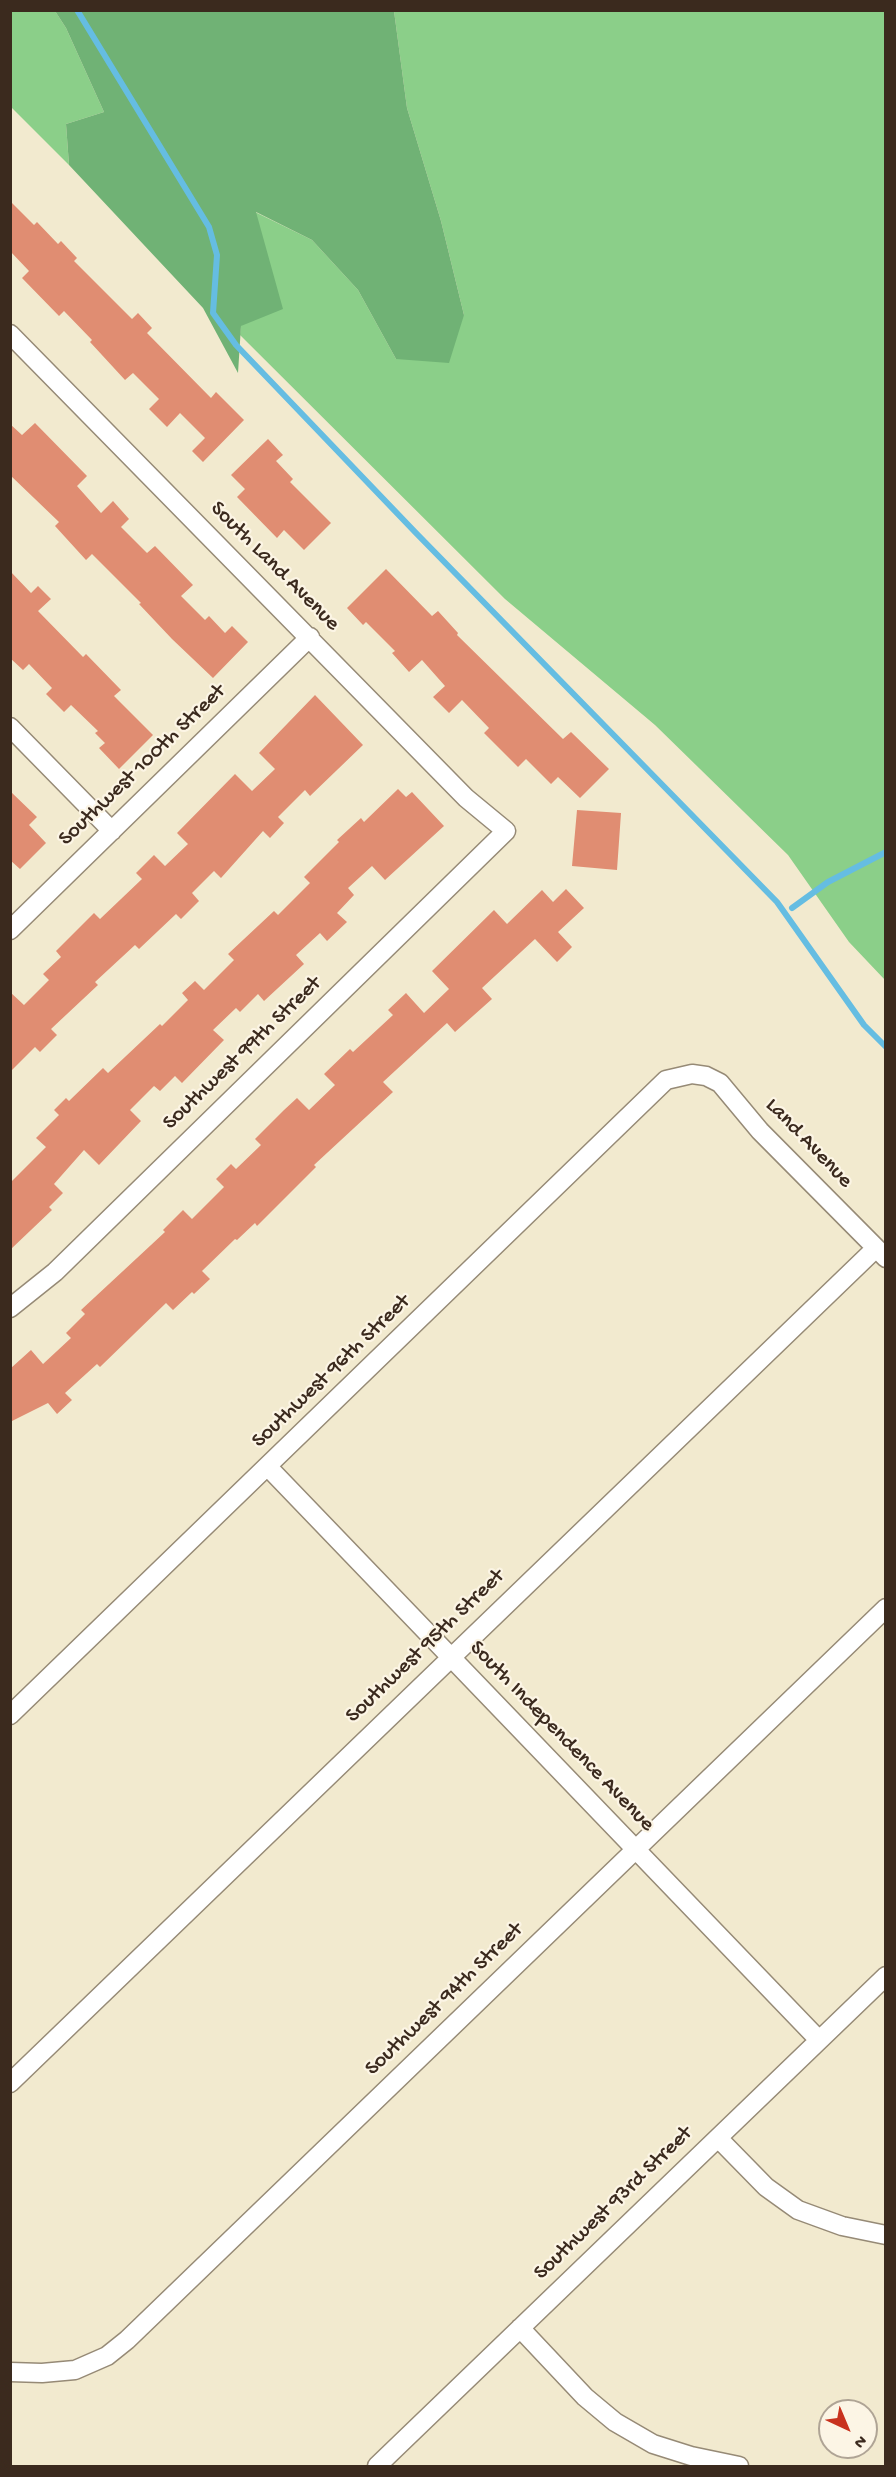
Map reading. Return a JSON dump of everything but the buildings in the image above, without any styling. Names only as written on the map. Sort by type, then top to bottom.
[{"type":"street","name":"South Land Avenue","points":[[10,334],[466,798],[506,831]]},
{"type":"street","name":"Southwest 100th Street","points":[[10,930],[310,637]]},
{"type":"street","points":[[10,727],[111,831]]},
{"type":"street","name":"Southwest 99th Street","points":[[10,1308],[32,1293],[62,1265],[506,831]]},
{"type":"street","name":"Land Avenue","points":[[692,1074],[706,1076],[720,1083],[760,1131],[881,1253]]},
{"type":"street","name":"Southwest 96th Street","points":[[10,1715],[656,1088],[675,1077],[692,1074]]},
{"type":"street","name":"Southwest 95th Street","points":[[10,2083],[451,1656],[881,1253]]},
{"type":"street","name":"South Independence Avenue","points":[[268,1467],[819,2040]]},
{"type":"street","name":"Southwest 94th Street","points":[[10,2372],[42,2373],[75,2370],[96,2362],[118,2348],[885,1608]]},
{"type":"street","name":"Southwest 93rd Street","points":[[377,2466],[885,1976]]},
{"type":"street","points":[[718,2138],[766,2187],[798,2210],[842,2226],[885,2235]]},
{"type":"street","points":[[520,2328],[585,2397],[615,2422],[634,2434],[670,2450],[739,2466]]},
{"type":"green space","points":[[10,11],[55,11],[66,28],[104,112],[66,124],[69,165],[11,107]]},
{"type":"green space","points":[[55,11],[394,11],[407,108],[441,221],[464,315],[449,363],[396,359],[358,290],[312,240],[256,212],[283,309],[241,326],[238,373],[203,308],[69,165],[66,124],[104,112],[66,28]]},
{"type":"green space","points":[[394,11],[885,11],[885,980],[849,942],[788,855],[655,725],[505,599],[240,335],[266,251],[255,212],[312,240],[358,290],[396,359],[464,315],[441,221],[407,108]]},
{"type":"waterway","points":[[77,10],[209,227],[217,255],[213,313],[236,345],[416,533],[777,902],[864,1025],[886,1047]]},
{"type":"waterway","points":[[792,908],[828,882],[886,852]]}]
